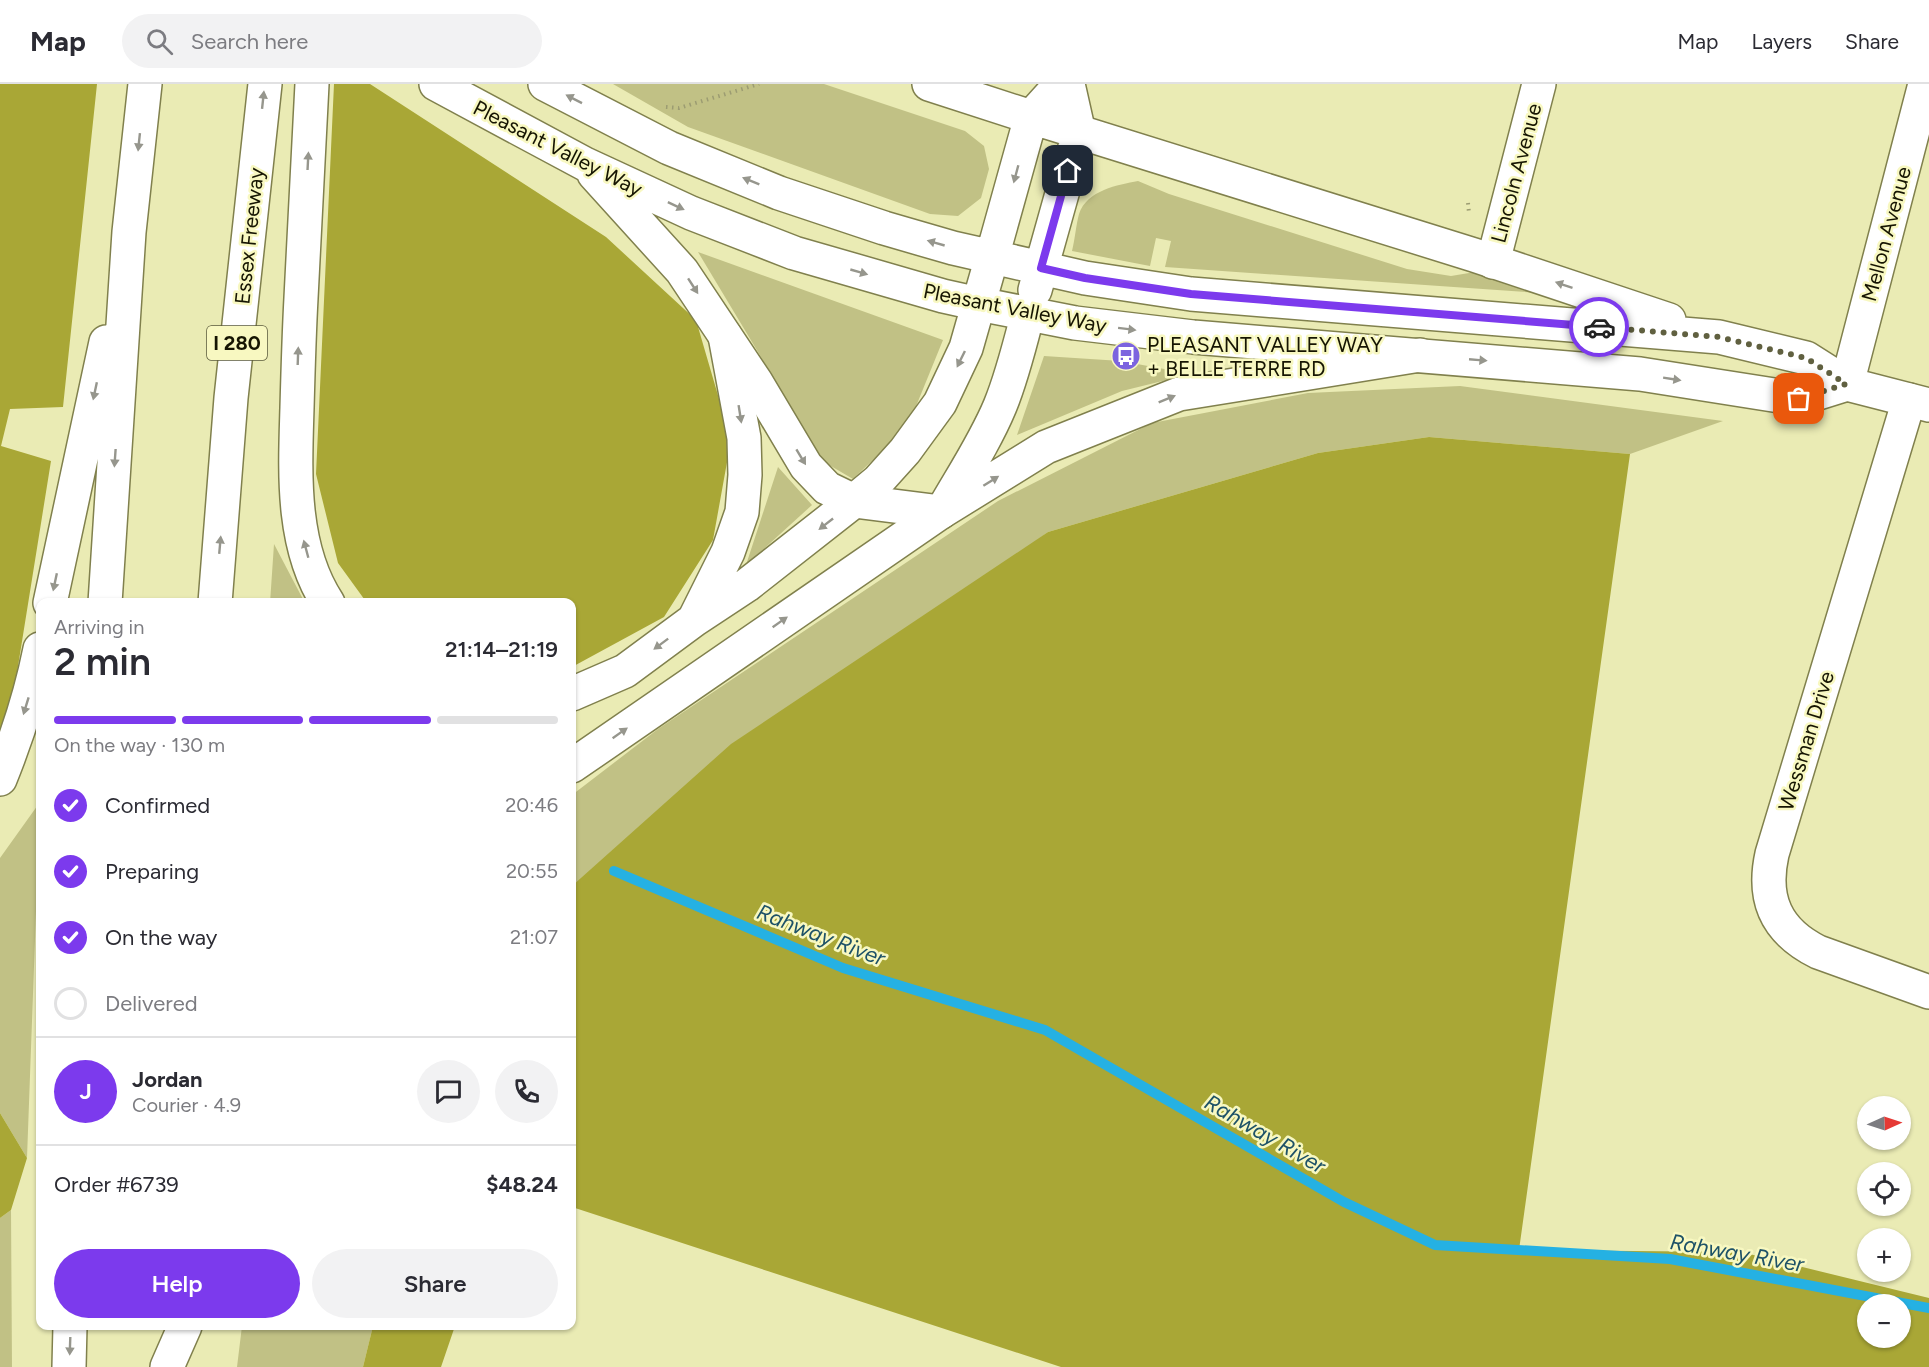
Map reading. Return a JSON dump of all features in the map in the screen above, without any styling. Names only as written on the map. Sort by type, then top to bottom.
[{"type":"main road","points":[[105,598],[129,232],[145,84]]},
{"type":"main road","name":"Essex Freeway","points":[[215,598],[231,398],[265,84]]},
{"type":"main road","points":[[312,84],[298,366],[297,508],[305,547],[317,585],[325,598]]},
{"type":"main road","name":"Pleasant Valley Way","points":[[436,84],[585,164],[691,213],[794,252],[943,296],[979,304],[1075,323],[1194,337],[1640,374],[1799,399],[1846,384]]},
{"type":"main road","name":"Pleasant Valley Way","points":[[545,84],[669,148],[779,193],[953,248],[1085,278],[1191,294],[1719,337],[1806,358],[1846,384],[1919,402]]},
{"type":"main road","points":[[929,84],[1493,262],[1719,337]]},
{"type":"main road","points":[[576,692],[625,671],[694,620],[747,585],[878,481],[905,451],[940,403],[966,348],[1031,117],[1061,84]]},
{"type":"main road","points":[[941,512],[1000,406],[1015,361],[1079,133],[1068,84]]},
{"type":"main road","name":"Lincoln Avenue","points":[[1493,262],[1539,84]]},
{"type":"main road","name":"Mellon Avenue","points":[[1846,384],[1925,84]]},
{"type":"main road","points":[[585,164],[682,271],[756,382],[806,466],[827,488],[854,501],[941,512]]},
{"type":"main road","points":[[51,598],[129,232]]},
{"type":"main road","points":[[694,620],[728,552],[742,512],[746,475],[744,438],[725,336]]},
{"type":"main road","points":[[576,763],[941,512],[1046,447],[1179,394],[1420,355]]},
{"type":"main road","name":"Wessman Drive","points":[[1919,402],[1772,854],[1768,870],[1768,887],[1771,903],[1778,918],[1788,932],[1802,944],[1818,952],[1929,992]]},
{"type":"main road","points":[[0,779],[16,738],[36,665]]},
{"type":"main road","points":[[69,1367],[70,1330]]},
{"type":"main road","points":[[159,1367],[162,1330]]},
{"type":"main road","points":[[167,1367],[183,1330]]},
{"type":"path","points":[[662,107],[680,108],[759,84]]},
{"type":"green space","points":[[613,84],[824,84],[965,131],[984,146],[989,169],[981,198],[958,216],[930,214],[688,127]]},
{"type":"green space","points":[[1138,181],[1169,194],[1407,269],[1451,276],[1499,268],[1569,295],[1165,267],[1171,241],[1156,238],[1150,266],[1072,251],[1079,214],[1089,199],[1104,190]]},
{"type":"green space","points":[[698,252],[943,340],[908,426],[853,479],[824,462]]},
{"type":"green space","points":[[1044,356],[1121,361],[1191,374],[1122,391],[1017,435]]},
{"type":"green space","points":[[1460,386],[1723,421],[1630,454],[1429,437],[1318,453],[1048,532],[576,883],[576,792],[658,729],[998,501],[1152,423],[1308,393]]},
{"type":"green space","points":[[778,467],[812,505],[746,565]]},
{"type":"green space","points":[[274,544],[302,598],[270,598]]},
{"type":"green space","points":[[36,808],[36,912],[27,1158],[0,1113],[0,858]]},
{"type":"green space","points":[[11,1210],[12,1367],[0,1367],[0,1218]]},
{"type":"green space","points":[[242,1330],[372,1330],[363,1367],[237,1367]]},
{"type":"shaded area","points":[[0,84],[97,84],[63,407],[10,409],[1,446],[51,461],[10,716],[0,736]]},
{"type":"shaded area","points":[[334,84],[370,84],[606,237],[696,320],[731,440],[713,540],[664,617],[576,665],[576,598],[363,598],[338,563],[316,474]]},
{"type":"shaded area","points":[[1429,437],[1630,454],[1519,1250],[1741,1252],[1929,1298],[1929,1367],[1061,1367],[576,1208],[576,882],[731,744],[1048,532],[1318,453]]},
{"type":"shaded area","points":[[0,1113],[27,1158],[11,1210],[0,1218]]},
{"type":"shaded area","points":[[372,1330],[454,1330],[441,1367],[363,1367]]},
{"type":"waterway","name":"Rahway River","points":[[614,871],[843,968],[1045,1030],[1344,1202],[1435,1245],[1670,1259],[1929,1308]]},
{"type":"way so far","points":[[1599,327],[1719,337],[1806,358],[1846,384],[1799,399]]},
{"type":"place","name":"PLEASANT VALLEY WAY + BELLE TERRE RD","points":[[1126,356]]},
{"type":"route","points":[[1068,171],[1041,268],[1085,278],[1191,294],[1599,327]]}]
